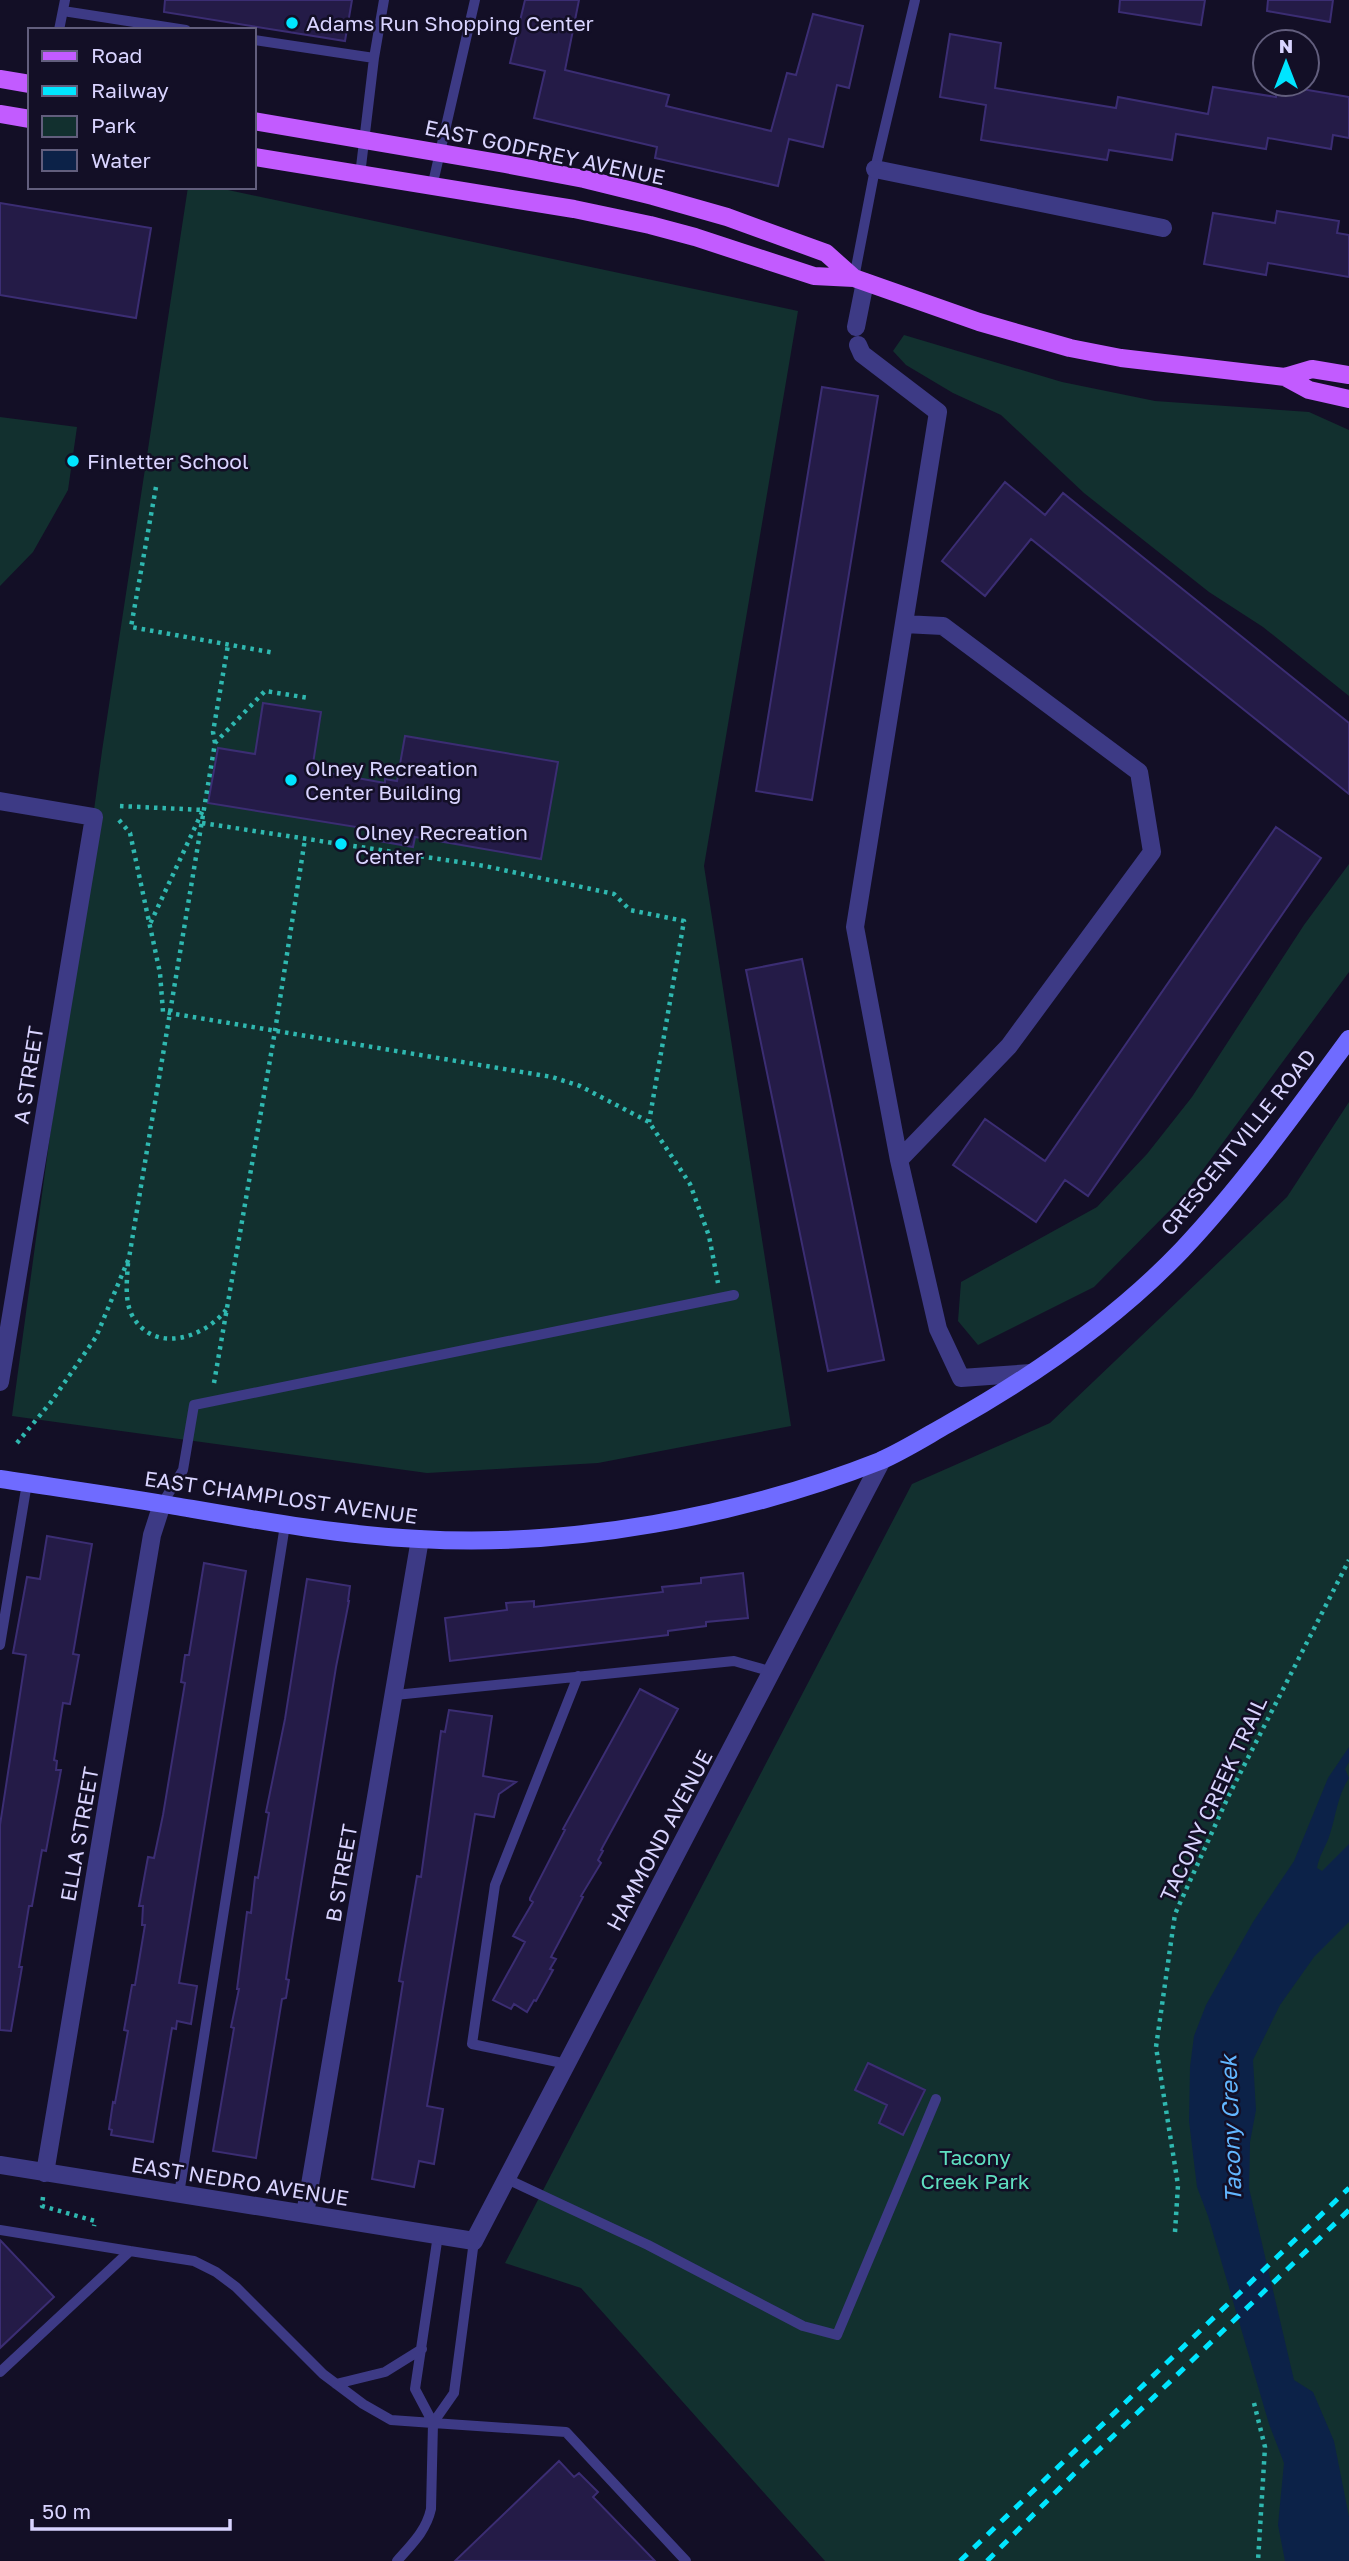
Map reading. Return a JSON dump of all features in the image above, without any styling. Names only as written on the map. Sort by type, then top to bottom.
[{"type":"main road","points":[[0,79],[28,84]]},
{"type":"main road","points":[[0,114],[28,119]]},
{"type":"main road","name":"EAST GODFREY AVENUE","points":[[256,121],[584,179],[727,217],[826,253],[860,280]]},
{"type":"main road","name":"EAST GODFREY AVENUE","points":[[256,157],[574,209],[650,225],[814,276],[860,280],[979,322],[1070,348],[1121,358],[1285,377],[1309,390],[1349,399]]},
{"type":"main road","name":"EAST GODFREY AVENUE","points":[[1285,377],[1312,369],[1349,375]]},
{"type":"street","points":[[875,169],[1163,228]]},
{"type":"street","points":[[860,280],[857,336],[862,354],[938,412],[855,927],[899,1160],[938,1329],[961,1378],[1031,1373]]},
{"type":"street","points":[[899,1160],[1009,1046],[1152,852],[1139,772],[943,626],[904,625]]},
{"type":"street","name":"A STREET","points":[[0,801],[94,817],[0,1382]]},
{"type":"street","name":"CRESCENTVILLE ROAD","points":[[882,1460],[968,1413],[1031,1373],[1116,1312],[1182,1250],[1268,1148],[1349,1039]]},
{"type":"street","name":"EAST CHAMPLOST AVENUE","points":[[0,1479],[285,1524],[420,1539],[521,1539],[576,1535],[666,1521],[759,1500],[882,1460]]},
{"type":"street","name":"HAMMOND AVENUE","points":[[474,2241],[882,1460]]},
{"type":"street","name":"ELLA STREET","points":[[45,2173],[152,1535],[162,1504]]},
{"type":"street","name":"B STREET","points":[[305,2214],[420,1539]]},
{"type":"street","name":"EAST NEDRO AVENUE","points":[[0,2165],[474,2241]]},
{"type":"lane","points":[[360,175],[384,0]]},
{"type":"lane","points":[[432,187],[475,0]]},
{"type":"lane","points":[[860,280],[875,169],[915,0]]},
{"type":"lane","points":[[60,28],[64,6],[176,28]]},
{"type":"lane","points":[[256,40],[374,58]]},
{"type":"lane","points":[[162,1504],[183,1470],[194,1405],[734,1295]]},
{"type":"lane","points":[[0,1645],[27,1483]]},
{"type":"lane","points":[[178,2194],[285,1524]]},
{"type":"lane","points":[[395,1695],[734,1661],[773,1672]]},
{"type":"lane","points":[[567,2064],[472,2044],[495,1885],[578,1676]]},
{"type":"lane","points":[[506,2179],[648,2245],[803,2326],[836,2335],[936,2099]]},
{"type":"lane","points":[[0,2231],[194,2261],[216,2272],[236,2287],[323,2374],[363,2404],[391,2420],[566,2432],[686,2561]]},
{"type":"lane","points":[[397,2561],[422,2533],[431,2509],[433,2423],[415,2389],[438,2235]]},
{"type":"lane","points":[[433,2423],[454,2393],[474,2241]]},
{"type":"lane","points":[[0,2372],[130,2251]]},
{"type":"lane","points":[[337,2384],[385,2372],[422,2349]]},
{"type":"path","points":[[156,487],[131,627],[275,653]]},
{"type":"path","points":[[227,1308],[217,1321],[191,1336],[172,1339],[149,1335],[132,1316],[126,1289],[215,743],[213,733],[228,645]]},
{"type":"path","points":[[215,743],[265,691],[309,698]]},
{"type":"path","points":[[120,806],[204,810]]},
{"type":"path","points":[[149,925],[204,810]]},
{"type":"path","points":[[120,820],[130,834],[160,973],[163,1012],[552,1077],[580,1086],[649,1122],[690,1184],[709,1236],[721,1297]]},
{"type":"path","points":[[202,823],[510,871],[614,894],[630,910],[684,921],[649,1122]]},
{"type":"path","points":[[211,1402],[305,839]]},
{"type":"path","points":[[17,1443],[51,1402],[96,1337],[129,1258]]},
{"type":"path","name":"TACONY CREEK TRAIL","points":[[1175,2232],[1178,2185],[1156,2046],[1175,1914],[1228,1797],[1349,1560]]},
{"type":"path","points":[[43,2197],[41,2206],[95,2221],[94,2226]]},
{"type":"path","points":[[1254,2403],[1265,2447],[1258,2561]]},
{"type":"green space","name":"Olney Recreation Center","points":[[188,189],[223,189],[798,311],[704,866],[791,1426],[598,1463],[427,1473],[12,1416],[102,751]]},
{"type":"green space","points":[[904,335],[1062,382],[1155,401],[1309,412],[1349,430],[1349,696],[1263,627],[1209,592],[1084,493],[1001,415],[953,393],[906,365],[893,351]]},
{"type":"green space","points":[[0,417],[77,427],[68,490],[33,552],[0,586]]},
{"type":"green space","points":[[1349,864],[1349,972],[1182,1198],[1094,1287],[978,1345],[958,1321],[961,1282],[1097,1207],[1147,1154],[1192,1097],[1304,925]]},
{"type":"green space","name":"Tacony Creek Park","points":[[1349,1102],[1349,2561],[825,2561],[581,2288],[505,2263],[912,1484],[1050,1423],[1287,1197]]},
{"type":"water","name":"Tacony Creek","points":[[1349,1747],[1349,1762],[1345,1769],[1349,1778],[1317,1868],[1322,1871],[1349,1844],[1349,1922],[1314,1957],[1280,2005],[1253,2060],[1256,2110],[1250,2142],[1249,2188],[1294,2380],[1313,2392],[1334,2441],[1349,2517],[1349,2561],[1285,2561],[1278,2525],[1284,2463],[1269,2424],[1197,2187],[1189,2121],[1190,2067],[1194,2036],[1206,2005],[1253,1922],[1294,1861],[1328,1778]]},
{"type":"building","name":"Adams Run Shopping Center","points":[[165,0],[352,0],[345,41],[164,12]]},
{"type":"building","points":[[525,0],[579,0],[565,70],[669,95],[666,106],[771,131],[787,73],[796,75],[813,14],[863,26],[849,88],[837,85],[823,147],[789,139],[778,186],[655,158],[657,147],[534,118],[545,71],[510,63]]},
{"type":"building","points":[[1120,0],[1205,0],[1201,25],[1119,12]]},
{"type":"building","points":[[1268,0],[1333,0],[1330,22],[1267,11]]},
{"type":"building","points":[[950,34],[1001,43],[995,88],[1116,108],[1118,97],[1208,114],[1213,87],[1251,93],[1251,98],[1321,98],[1321,92],[1349,97],[1349,138],[1333,135],[1331,149],[1268,138],[1266,149],[1176,134],[1172,160],[1109,150],[1107,160],[981,140],[986,105],[940,97]]},
{"type":"building","points":[[0,203],[151,228],[136,318],[0,295]]},
{"type":"building","points":[[1277,211],[1339,221],[1337,233],[1349,235],[1349,277],[1268,263],[1266,275],[1204,264],[1213,213],[1275,223]]},
{"type":"building","points":[[822,387],[878,396],[812,800],[756,791]]},
{"type":"building","points":[[1005,482],[1045,515],[1063,493],[1349,723],[1349,794],[1031,539],[985,596],[942,561]]},
{"type":"building","name":"Olney Recreation Center Building","points":[[263,703],[321,712],[312,770],[385,783],[385,779],[397,781],[405,736],[558,762],[541,859],[415,837],[413,847],[373,840],[375,830],[208,803],[218,748],[255,754]]},
{"type":"building","points":[[1276,827],[1321,858],[1088,1196],[1065,1180],[1036,1222],[953,1165],[985,1119],[1045,1161]]},
{"type":"building","points":[[802,959],[884,1360],[828,1371],[746,970]]},
{"type":"building","points":[[47,1536],[92,1544],[73,1654],[79,1655],[70,1704],[63,1703],[54,1760],[57,1761],[56,1770],[61,1770],[46,1851],[42,1850],[32,1906],[29,1906],[11,2031],[0,2030],[0,1825],[26,1655],[13,1653],[27,1577],[40,1579]]},
{"type":"building","points":[[204,1563],[246,1571],[179,1983],[197,1986],[191,2024],[177,2021],[176,2029],[172,2028],[153,2142],[111,2135],[112,2130],[109,2129],[128,2031],[124,2030],[145,1925],[142,1925],[143,1906],[139,1906],[148,1857],[154,1858],[163,1815],[185,1683],[181,1682],[185,1655],[189,1655]]},
{"type":"building","points":[[743,1573],[748,1618],[706,1622],[706,1626],[668,1631],[668,1635],[450,1661],[445,1618],[507,1610],[506,1603],[534,1601],[534,1607],[663,1592],[662,1587],[701,1583],[701,1578]]},
{"type":"building","points":[[307,1579],[350,1586],[349,1601],[292,1940],[286,1998],[282,1999],[256,2158],[213,2151],[234,2028],[231,2027],[239,1989],[247,1912],[251,1913],[255,1877],[258,1878],[269,1813],[266,1812],[285,1719]]},
{"type":"building","points":[[640,1689],[678,1709],[601,1850],[603,1851],[598,1860],[601,1863],[581,1896],[583,1897],[551,1957],[556,1959],[550,1969],[553,1970],[536,2001],[534,2000],[527,2012],[514,2004],[511,2009],[493,2000],[525,1942],[513,1936],[533,1902],[530,1898],[565,1830],[563,1829]]},
{"type":"building","points":[[449,1710],[492,1716],[483,1776],[516,1782],[499,1794],[494,1817],[475,1814],[427,2106],[443,2109],[434,2164],[419,2161],[414,2187],[372,2179],[403,1982],[399,1981],[417,1876],[421,1877],[441,1731],[445,1732]]},
{"type":"building","points":[[868,2063],[925,2090],[903,2135],[879,2123],[887,2105],[855,2090]]},
{"type":"building","points":[[0,2240],[54,2297],[0,2348]]},
{"type":"building","points":[[559,2461],[574,2477],[579,2473],[598,2492],[593,2497],[655,2561],[455,2561]]},
{"type":"railway","points":[[960,2561],[1349,2188]]},
{"type":"railway","points":[[987,2561],[1349,2210]]},
{"type":"place","name":"Adams Run Shopping Center","points":[[292,23]]},
{"type":"place","name":"Finletter School","points":[[73,461]]},
{"type":"place","name":"Olney Recreation Center Building","points":[[291,780]]},
{"type":"place","name":"Olney Recreation Center","points":[[341,844]]}]
